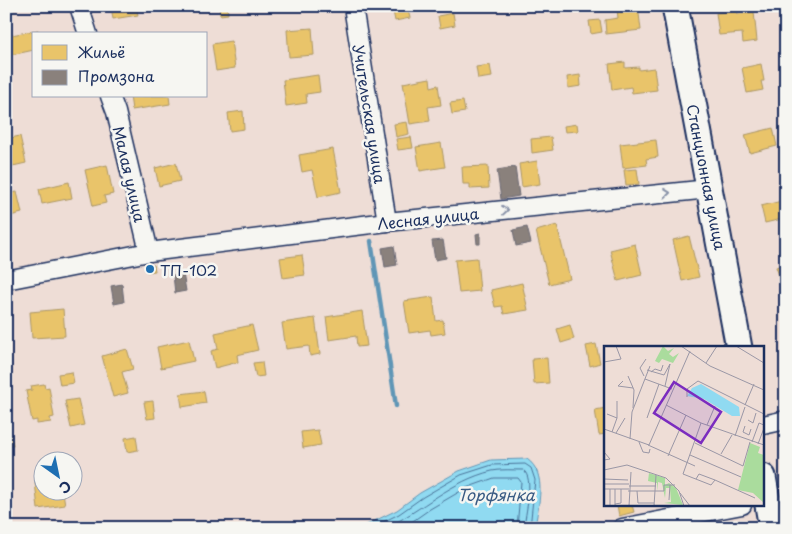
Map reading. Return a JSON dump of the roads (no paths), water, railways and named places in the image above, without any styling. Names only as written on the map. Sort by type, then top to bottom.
[{"type":"main road","name":"Станционная улица","points":[[675,6],[739,346]]},
{"type":"main road","points":[[765,493],[772,528]]},
{"type":"street","points":[[79,6],[87,32]]},
{"type":"street","name":"Учительская улица","points":[[353,6],[387,222]]},
{"type":"street","name":"Малая улица","points":[[111,98],[116,112],[149,252]]},
{"type":"street","name":"Лесная улица","points":[[6,280],[149,252],[387,222],[709,189]]},
{"type":"street","points":[[764,425],[786,420]]},
{"type":"street","points":[[622,528],[737,506]]},
{"type":"water","name":"Торфянка","points":[[527,459],[538,473],[540,481],[535,528],[360,528],[397,510],[420,493],[459,471],[491,460]]},
{"type":"waterway","points":[[371,241],[396,406]]},
{"type":"place","name":"ТП-102","points":[[150,269]]}]
